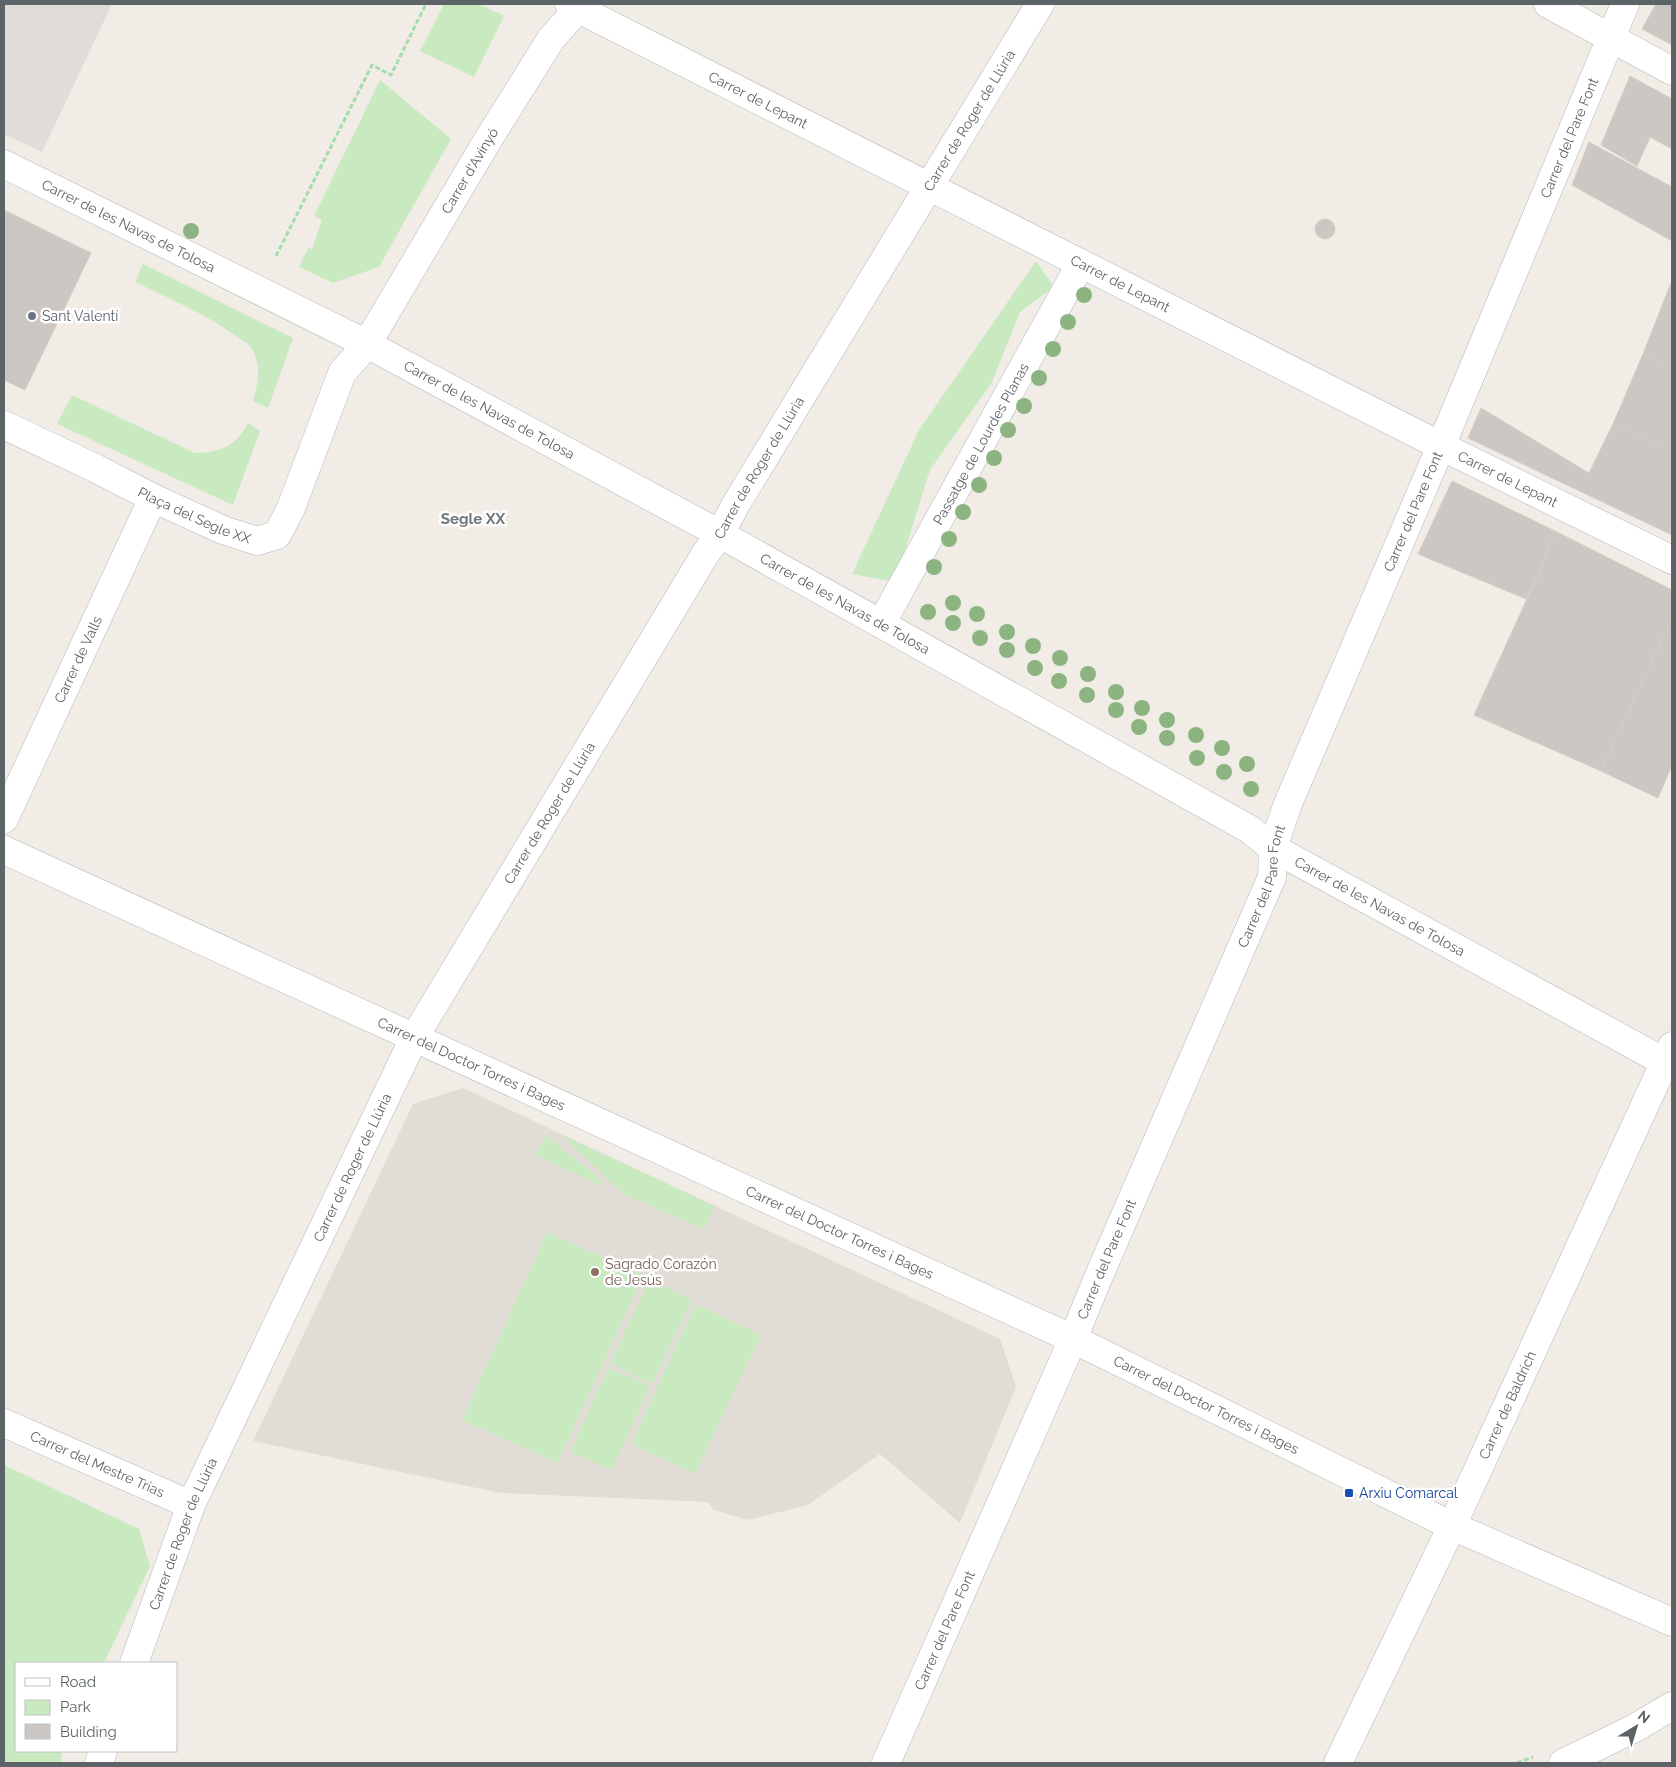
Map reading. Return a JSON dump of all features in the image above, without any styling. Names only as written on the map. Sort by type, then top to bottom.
[{"type":"street","name":"Carrer de Roger de Llúria","points":[[134,1662],[191,1505],[414,1038],[1040,4]]},
{"type":"street","points":[[1548,4],[1672,71]]},
{"type":"street","name":"Carrer del Pare Font","points":[[886,1763],[1074,1339],[1098,1278],[1272,877],[1273,848],[1291,797],[1441,446],[1625,4]]},
{"type":"street","name":"Carrer de Lepant","points":[[577,5],[1441,446],[1672,560]]},
{"type":"street","name":"Carrer d'Avinyó","points":[[367,344],[486,143],[546,47],[577,5]]},
{"type":"street","name":"Carrer de les Navas de Tolosa","points":[[4,164],[367,344],[720,534],[1249,829],[1273,848],[1670,1057]]},
{"type":"street","name":"Passatge de Lourdes Planas","points":[[881,624],[1081,263]]},
{"type":"street","name":"Plaça del Segle XX","points":[[4,425],[153,498],[223,530],[257,541],[277,535],[291,508],[342,373],[367,344]]},
{"type":"street","name":"Carrer de Valls","points":[[4,819],[153,498]]},
{"type":"street","name":"Carrer del Doctor Torres i Bages","points":[[4,850],[1074,1339],[1452,1526],[1672,1622]]},
{"type":"street","name":"Carrer de Baldrich","points":[[1338,1763],[1452,1526],[1670,1057]]},
{"type":"street","name":"Carrer del Mestre Trias","points":[[4,1423],[191,1505]]},
{"type":"street","points":[[1563,1763],[1635,1728],[1672,1706]]},
{"type":"path","points":[[276,256],[372,65],[391,75],[426,4]]},
{"type":"shaded area","points":[[4,4],[112,4],[42,152],[4,134]]},
{"type":"shaded area","name":"Sagrado Corazón de Jesús","points":[[463,1088],[1000,1339],[1016,1387],[960,1523],[880,1454],[808,1505],[748,1520],[714,1510],[708,1502],[501,1493],[253,1441],[413,1104]]},
{"type":"green space","points":[[444,4],[479,4],[504,16],[474,77],[420,51]]},
{"type":"green space","points":[[380,80],[451,139],[379,267],[333,283],[299,267],[308,248],[312,249],[322,220],[314,216]]},
{"type":"green space","points":[[1036,261],[1054,287],[1020,312],[992,382],[930,470],[895,582],[852,574],[919,430]]},
{"type":"green space","points":[[143,264],[293,338],[268,408],[253,401],[258,381],[258,369],[251,347],[200,314],[135,282]]},
{"type":"green space","points":[[72,395],[195,453],[226,447],[238,438],[248,423],[260,431],[233,505],[57,424]]},
{"type":"green space","points":[[562,1135],[715,1206],[704,1229],[623,1194]]},
{"type":"green space","points":[[546,1136],[603,1181],[601,1186],[535,1155]]},
{"type":"green space","points":[[547,1232],[643,1275],[558,1463],[462,1420]]},
{"type":"green space","points":[[650,1280],[692,1300],[652,1384],[610,1363]]},
{"type":"green space","points":[[696,1304],[761,1335],[695,1474],[631,1444]]},
{"type":"green space","points":[[608,1368],[650,1386],[612,1470],[570,1452]]},
{"type":"green space","points":[[4,1465],[139,1529],[150,1566],[104,1662],[15,1662],[15,1752],[62,1752],[61,1763],[4,1763]]},
{"type":"building","points":[[1656,4],[1672,4],[1672,45],[1642,29]]},
{"type":"building","points":[[1630,76],[1672,99],[1672,149],[1650,137],[1637,166],[1601,145]]},
{"type":"building","points":[[1589,142],[1672,187],[1672,241],[1572,185]]},
{"type":"building","name":"Sant Valentí","points":[[4,210],[91,253],[25,390],[4,380]]},
{"type":"building","points":[[1325,219],[1332,222],[1335,229],[1332,236],[1325,239],[1318,236],[1315,229],[1318,222]]},
{"type":"building","points":[[1672,283],[1672,368],[1643,354]]},
{"type":"building","points":[[1643,354],[1672,368],[1672,452],[1613,424]]},
{"type":"building","points":[[1481,408],[1589,473],[1613,424],[1672,452],[1672,535],[1468,438]]},
{"type":"building","points":[[1452,481],[1555,531],[1542,566],[1526,599],[1418,554]]},
{"type":"building","points":[[1555,531],[1672,590],[1672,618],[1601,771],[1474,715],[1542,566]]},
{"type":"building","points":[[1672,618],[1672,765],[1658,798],[1601,771]]},
{"type":"place","name":"Sant Valentí","points":[[32,316]]},
{"type":"place","name":"Sagrado Corazón de Jesús","points":[[595,1272]]},
{"type":"place","name":"Arxiu Comarcal","points":[[1349,1493]]},
{"type":"district","name":"Segle XX","points":[[473,519]]}]
